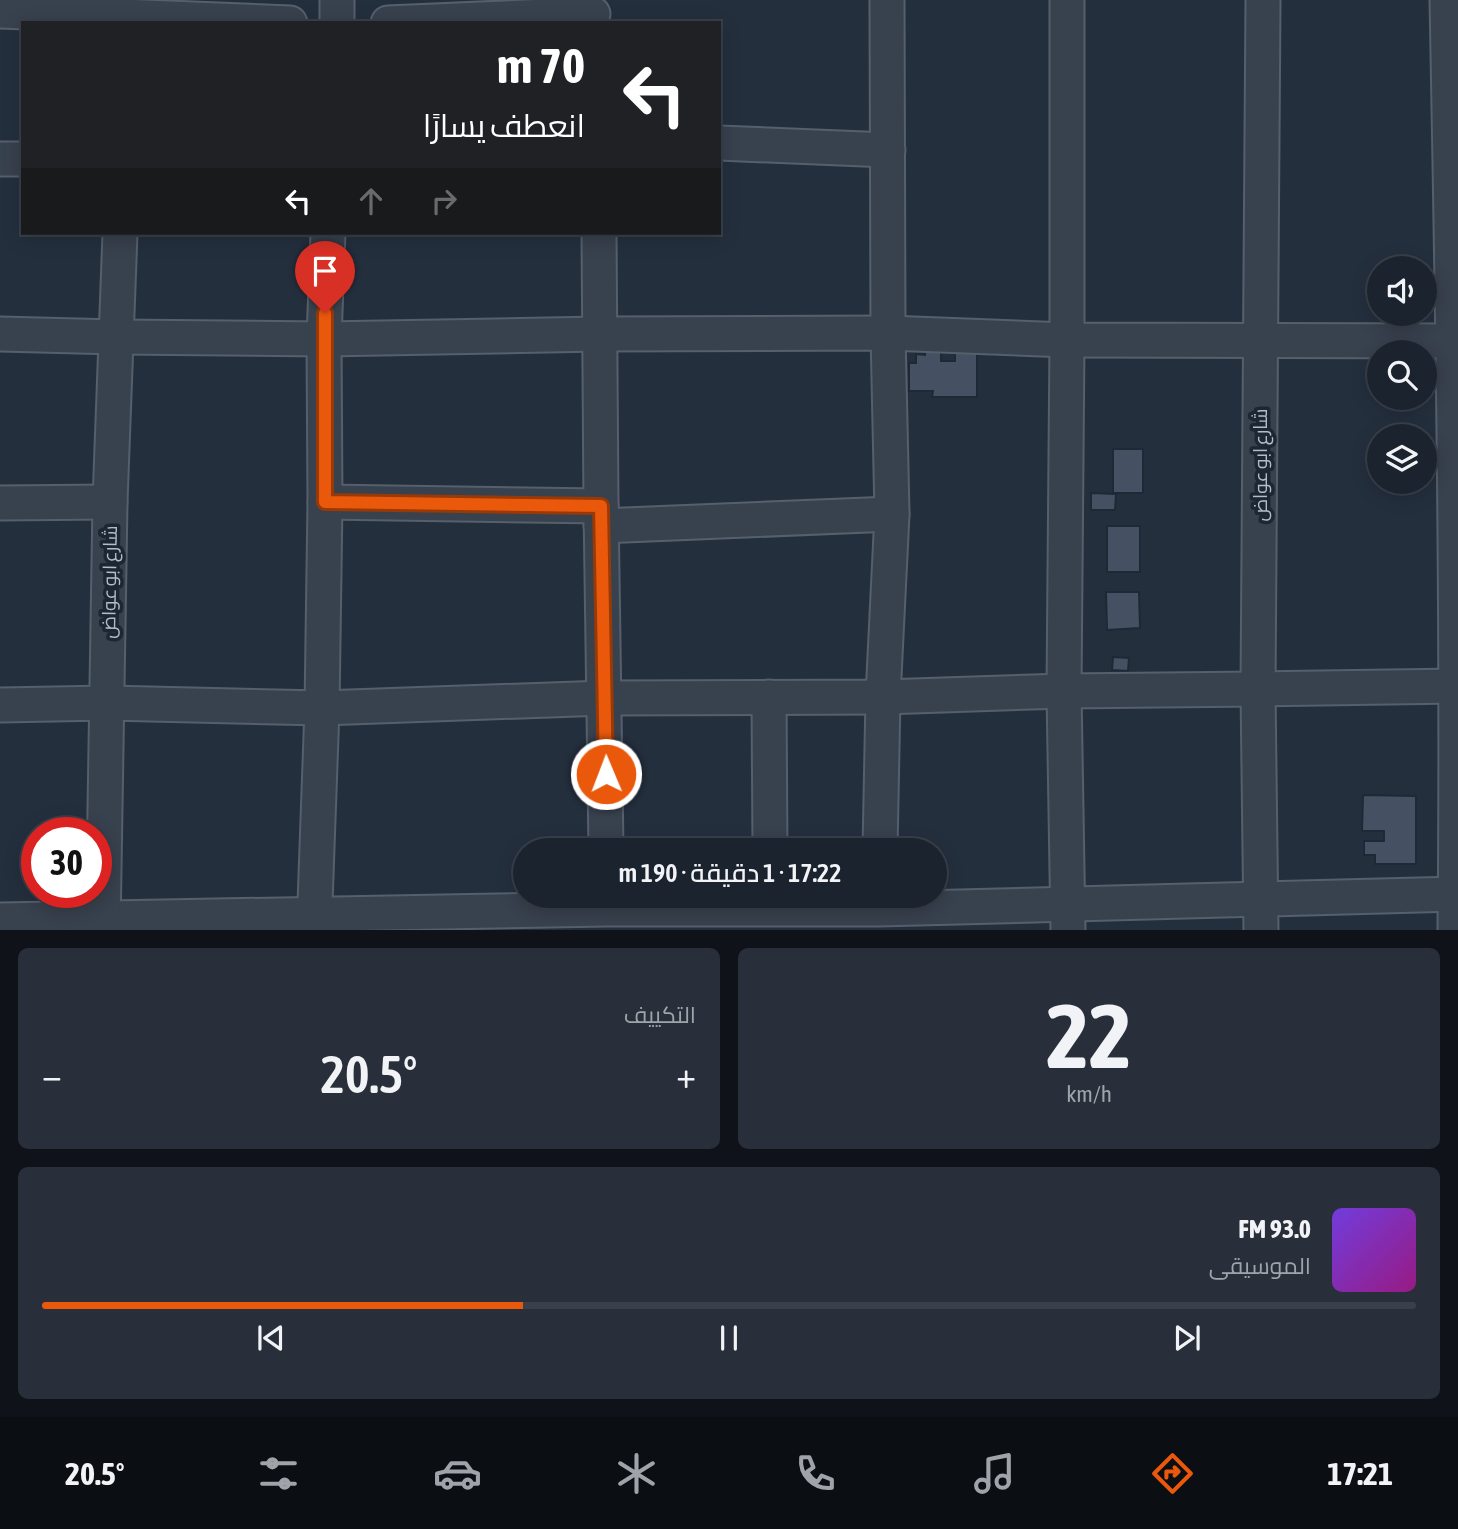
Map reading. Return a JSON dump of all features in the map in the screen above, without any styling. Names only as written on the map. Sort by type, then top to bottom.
[{"type":"street","points":[[337,0],[337,21]]},
{"type":"street","points":[[880,838],[883,697],[892,514],[888,333],[887,0]]},
{"type":"street","points":[[1067,0],[1064,691],[1068,917]]},
{"type":"street","name":"شارع ابو عواض","points":[[1261,914],[1258,690],[1264,0]]},
{"type":"street","points":[[1447,0],[1454,150],[1457,686],[1455,930]]},
{"type":"street","points":[[0,11],[128,13],[258,21]]},
{"type":"street","points":[[425,21],[593,12]]},
{"type":"street","points":[[721,143],[888,150]]},
{"type":"street","points":[[0,159],[21,159]]},
{"type":"street","name":"شارع ابو عواض","points":[[103,924],[110,502],[120,235]]},
{"type":"street","points":[[314,922],[322,708],[324,339],[328,235]]},
{"type":"street","points":[[599,235],[606,838]]},
{"type":"street","points":[[0,334],[324,339],[888,333],[1067,340],[1455,341]]},
{"type":"street","points":[[0,503],[110,502]]},
{"type":"street","points":[[325,502],[601,516],[892,514]]},
{"type":"street","points":[[0,705],[108,703],[322,708],[604,698],[883,697],[1064,691],[1457,686]]},
{"type":"street","points":[[769,697],[770,838]]},
{"type":"street","points":[[831,908],[879,912],[1068,917],[1261,914],[1457,894]]},
{"type":"street","points":[[0,920],[103,924],[314,922],[679,908]]},
{"type":"building","points":[[955,338],[977,338],[977,397],[932,397],[933,391],[909,391],[909,363],[916,363],[916,354],[925,355],[925,341],[941,341],[941,361],[955,361]]},
{"type":"building","points":[[1113,449],[1143,449],[1143,493],[1113,493]]},
{"type":"building","points":[[1091,493],[1116,494],[1115,510],[1091,510]]},
{"type":"building","points":[[1107,526],[1140,526],[1140,572],[1107,572]]},
{"type":"building","points":[[1106,592],[1139,592],[1140,628],[1107,630]]},
{"type":"building","points":[[1113,657],[1129,658],[1128,671],[1112,670]]},
{"type":"building","points":[[1363,795],[1416,796],[1416,864],[1375,864],[1375,855],[1364,855],[1364,841],[1384,841],[1384,831],[1362,831]]},
{"type":"route","points":[[325,313],[325,502],[601,506],[606,774]]}]
